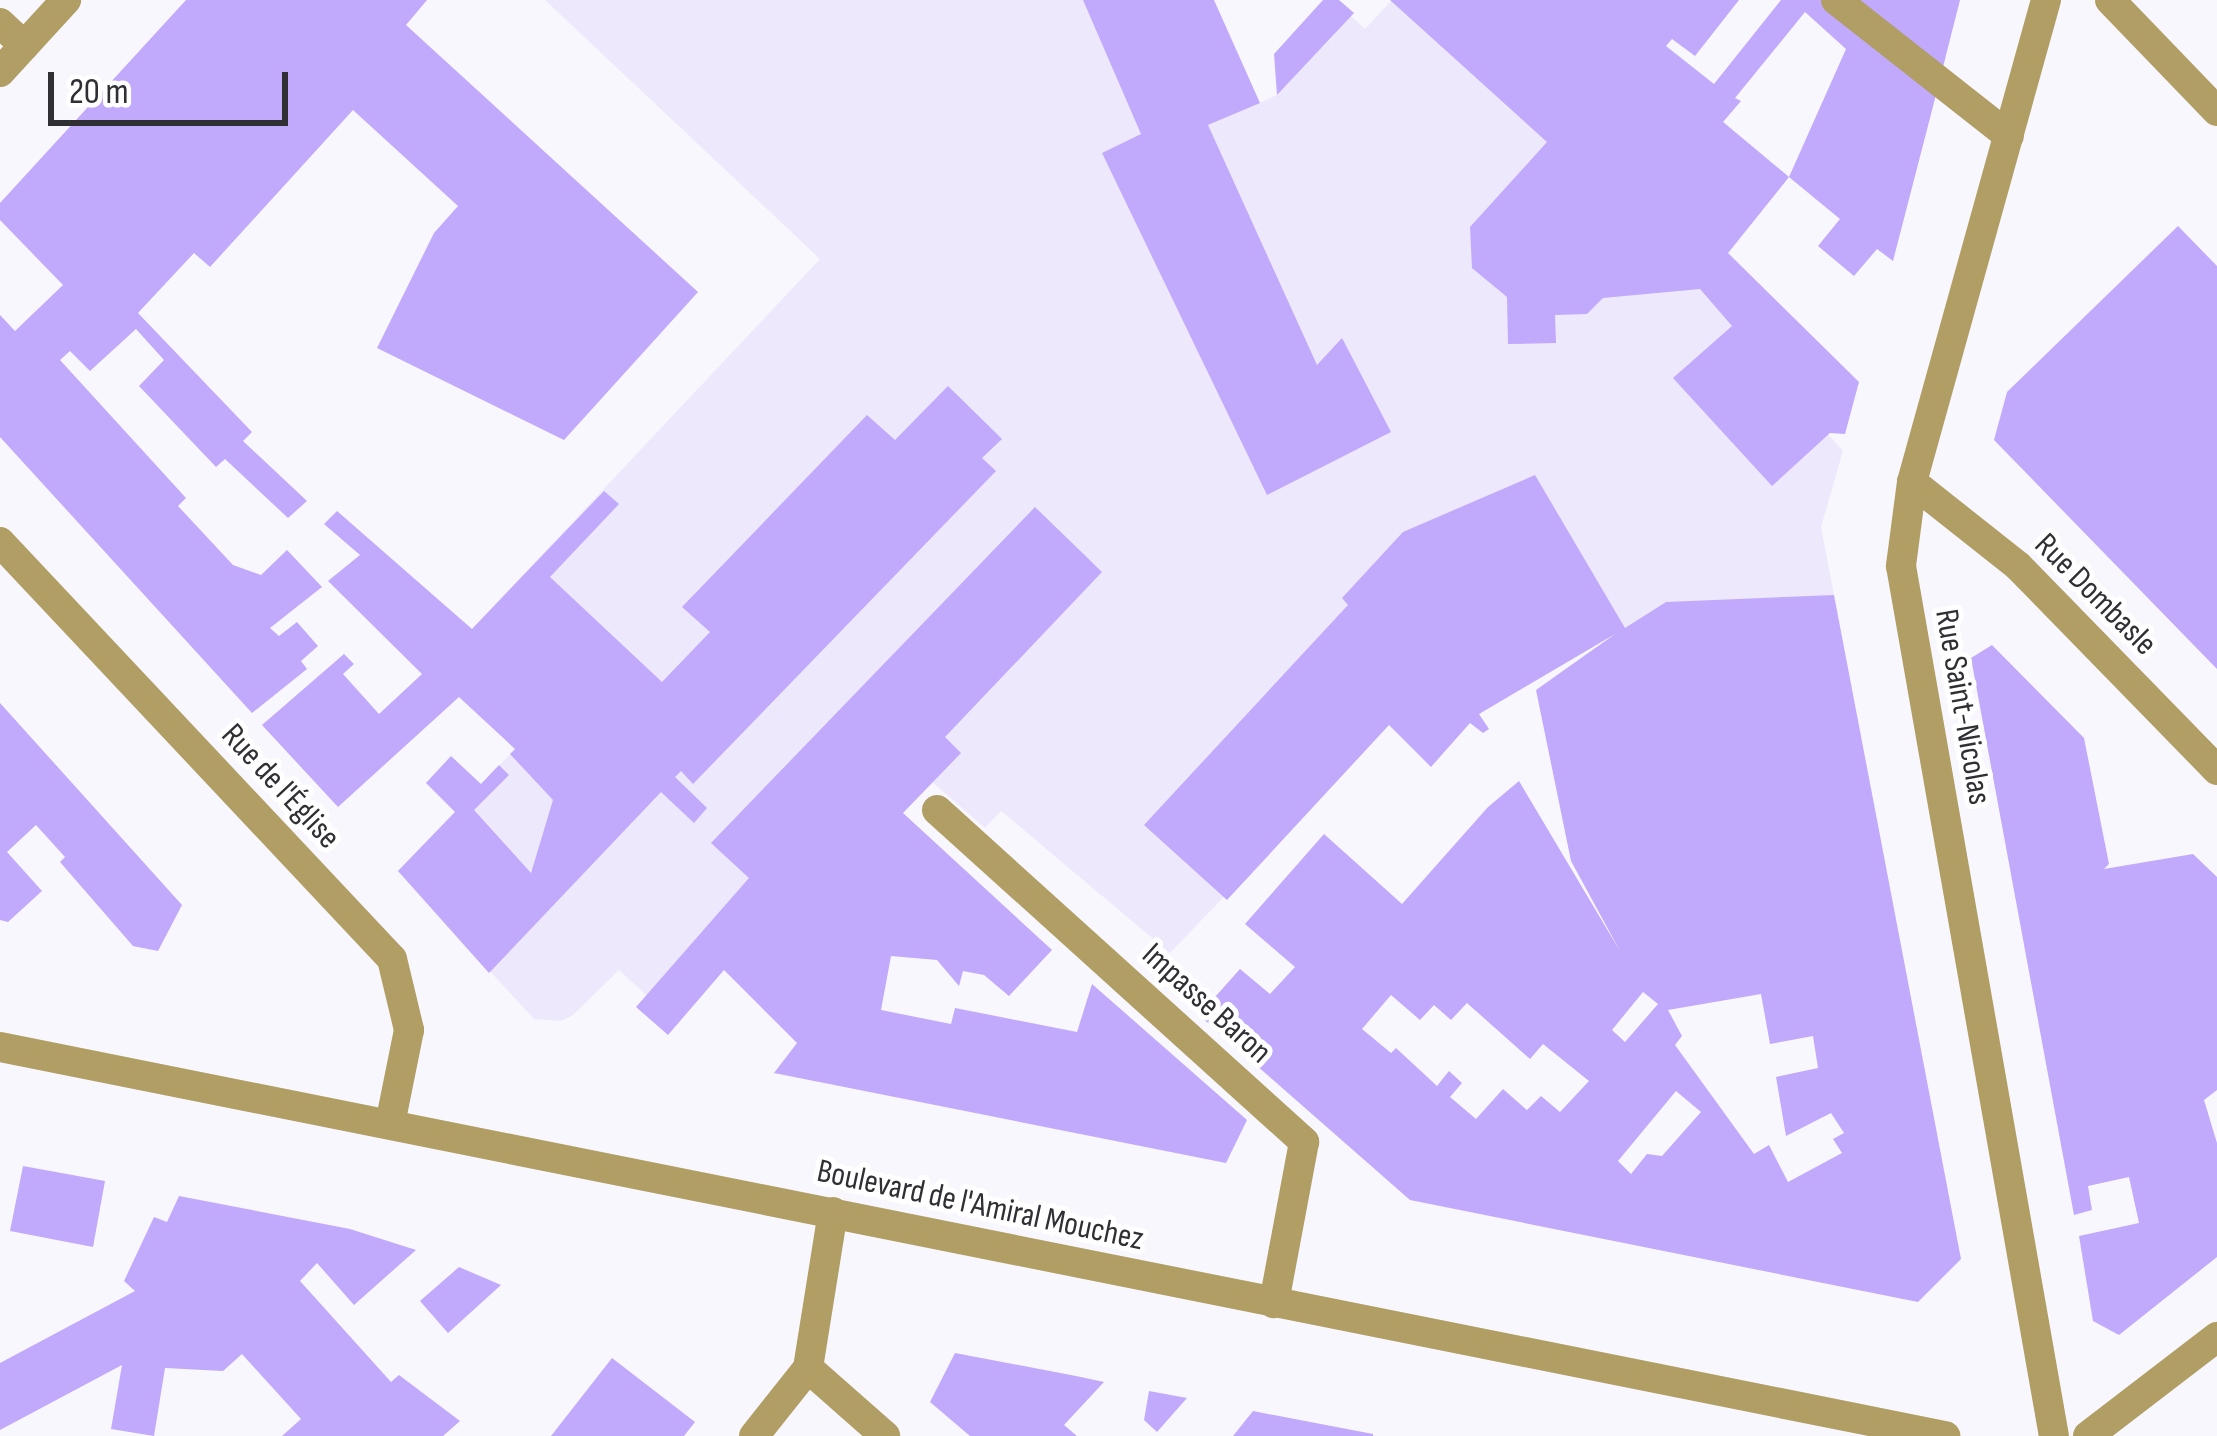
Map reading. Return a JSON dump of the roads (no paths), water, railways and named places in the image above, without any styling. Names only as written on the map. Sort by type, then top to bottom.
[{"type":"street","points":[[0,72],[66,0]]},
{"type":"street","points":[[1836,0],[2009,136]]},
{"type":"street","name":"Rue Saint-Nicolas","points":[[2046,0],[1912,482],[1901,566],[2054,1436]]},
{"type":"street","points":[[2110,0],[2217,111]]},
{"type":"street","points":[[0,23],[25,45]]},
{"type":"street","name":"Rue Dombasle","points":[[1912,482],[2018,566],[2217,770]]},
{"type":"street","name":"Rue de l'Église","points":[[0,542],[392,959],[409,1030],[390,1124]]},
{"type":"street","name":"Impasse Baron","points":[[937,810],[1304,1142],[1274,1303]]},
{"type":"street","name":"Boulevard de l'Amiral Mouchez","points":[[0,1047],[1945,1436]]},
{"type":"street","points":[[754,1436],[808,1368],[833,1212]]},
{"type":"street","points":[[2088,1436],[2217,1337]]},
{"type":"street","points":[[808,1368],[885,1436]]}]
